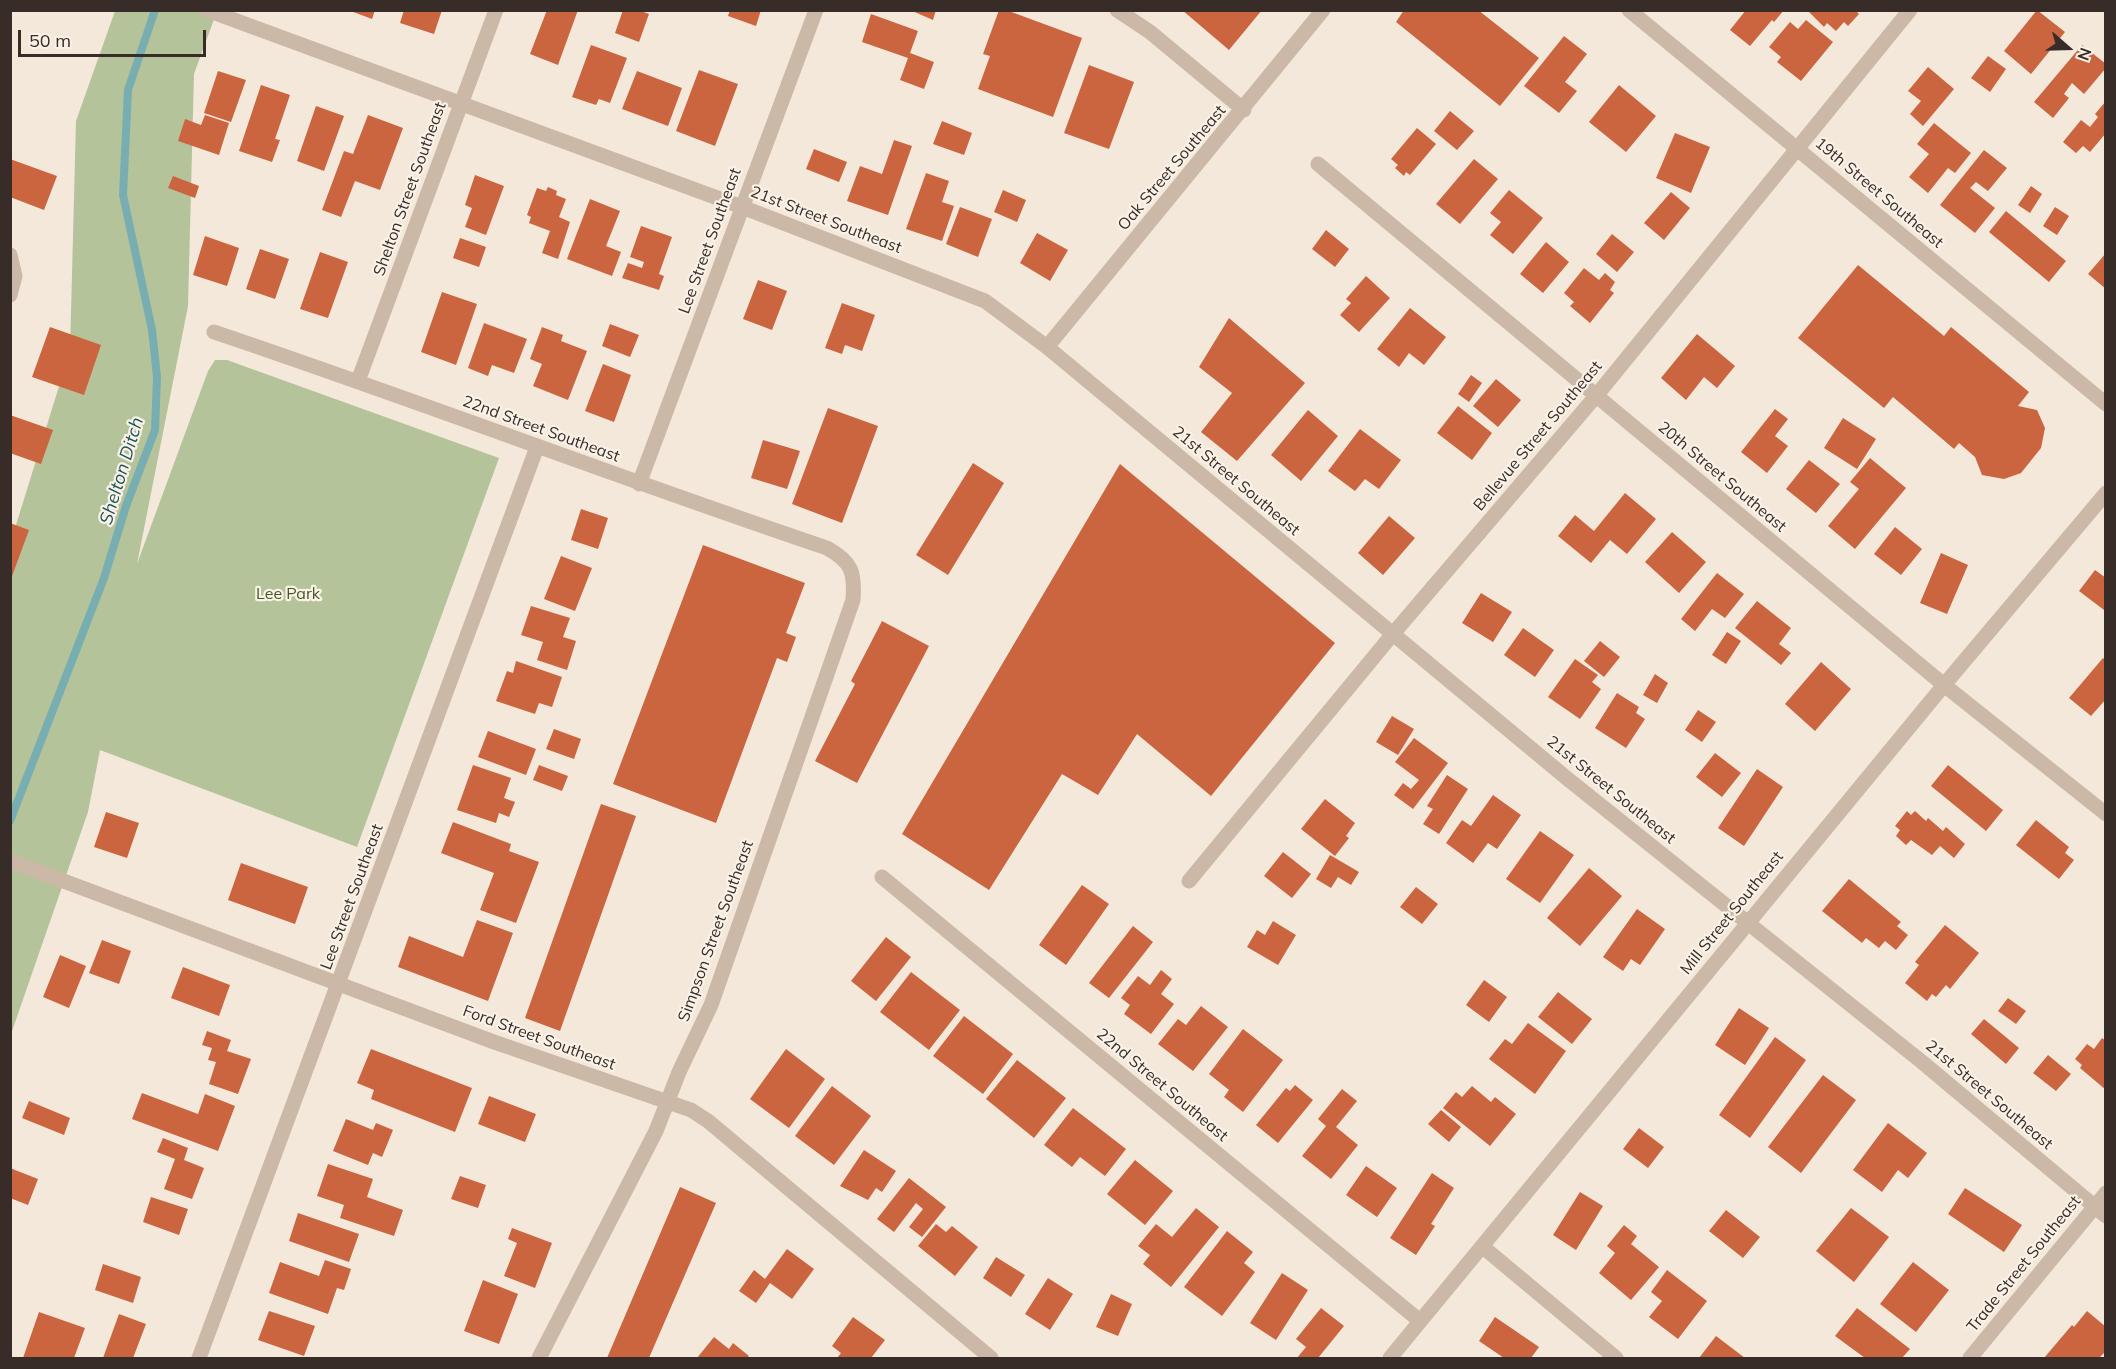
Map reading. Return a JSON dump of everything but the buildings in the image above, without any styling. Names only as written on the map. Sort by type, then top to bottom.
[{"type":"street","name":"21st Street Southeast","points":[[207,10],[742,207],[985,301],[1047,347],[1392,634],[1922,1062],[2100,1211]]},
{"type":"street","name":"Shelton Street Southeast","points":[[358,381],[496,10]]},
{"type":"street","name":"Lee Street Southeast","points":[[639,484],[816,10]]},
{"type":"street","points":[[1117,10],[1150,32],[1244,110]]},
{"type":"street","name":"Oak Street Southeast","points":[[1047,347],[1244,110],[1323,10]]},
{"type":"street","name":"19th Street Southeast","points":[[1629,10],[2106,404]]},
{"type":"street","name":"Bellevue Street Southeast","points":[[1189,881],[1392,634],[1596,396],[1910,10]]},
{"type":"street","name":"20th Street Southeast","points":[[1318,164],[1944,685],[2106,814]]},
{"type":"street","points":[[10,295],[15,276],[12,257]]},
{"type":"street","name":"22nd Street Southeast","points":[[214,332],[358,381],[639,484],[827,548],[843,556],[850,566]]},
{"type":"street","name":"Lee Street Southeast","points":[[199,1359],[537,447]]},
{"type":"street","name":"Mill Street Southeast","points":[[1390,1359],[1748,922],[2106,493]]},
{"type":"street","name":"Simpson Street Southeast","points":[[539,1359],[656,1131],[666,1103],[718,987],[853,600],[855,582],[850,566]]},
{"type":"street","name":"Ford Street Southeast","points":[[10,861],[494,1042],[690,1110],[708,1122],[991,1359]]},
{"type":"street","name":"22nd Street Southeast","points":[[882,877],[1420,1321]]},
{"type":"street","name":"Trade Street Southeast","points":[[1970,1359],[2100,1211],[2106,1193]]},
{"type":"street","points":[[1483,1247],[1616,1359]]},
{"type":"green space","name":"Lee Park","points":[[115,11],[217,11],[194,74],[188,306],[137,564],[208,371],[215,360],[227,360],[499,458],[357,847],[100,750],[88,812],[11,1034],[11,541],[70,351],[76,121]]},
{"type":"waterway","name":"Shelton Ditch","points":[[10,821],[104,578],[126,506],[155,430],[157,377],[152,330],[123,195],[128,90],[155,10]]}]
